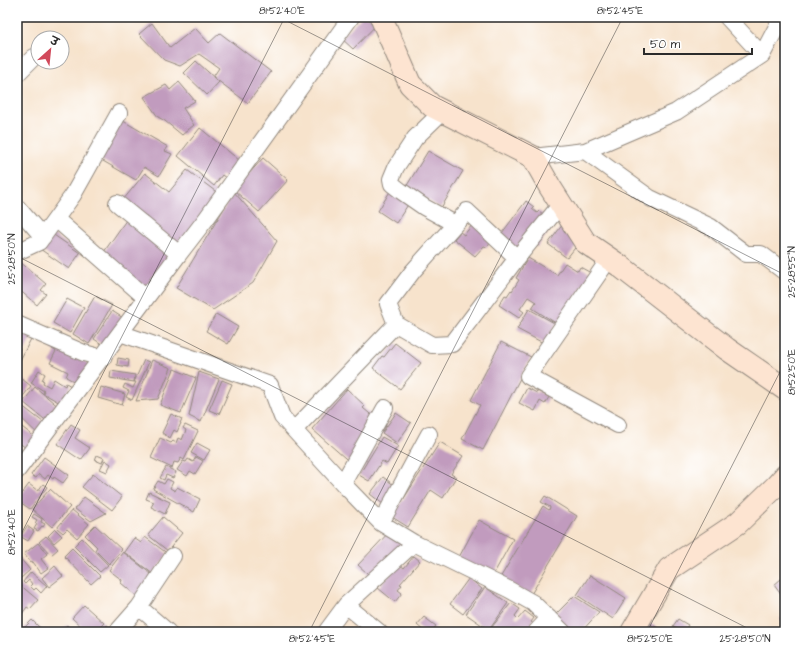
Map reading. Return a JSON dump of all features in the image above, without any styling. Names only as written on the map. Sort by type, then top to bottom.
[{"type":"street","points":[[17,471],[206,219],[351,17]]},
{"type":"street","points":[[381,17],[410,84],[432,106],[533,157],[585,242],[620,266],[727,349],[785,389]]},
{"type":"street","points":[[727,17],[762,55]]},
{"type":"street","points":[[533,157],[585,151],[676,112],[762,55],[782,17]]},
{"type":"street","points":[[17,74],[30,61]]},
{"type":"street","points":[[443,111],[415,138],[396,167],[391,180],[392,184],[424,207],[455,224]]},
{"type":"street","points":[[17,252],[39,242],[43,237],[73,195],[119,113]]},
{"type":"street","points":[[585,151],[650,198],[711,227],[746,254],[760,254],[785,272]]},
{"type":"street","points":[[117,203],[180,254]]},
{"type":"street","points":[[517,258],[467,211],[413,271],[388,304],[396,324],[432,345],[452,344],[517,258],[561,204]]},
{"type":"street","points":[[17,207],[43,237]]},
{"type":"street","points":[[56,219],[146,298]]},
{"type":"street","points":[[609,259],[528,376],[618,425]]},
{"type":"street","points":[[17,324],[84,353],[103,358]]},
{"type":"street","points":[[294,430],[396,324]]},
{"type":"street","points":[[120,333],[270,385],[282,417],[381,523],[414,543],[508,589],[533,603],[563,632]]},
{"type":"street","points":[[343,483],[385,408]]},
{"type":"street","points":[[381,523],[429,434]]},
{"type":"street","points":[[632,632],[669,569],[738,523],[785,476]]},
{"type":"street","points":[[326,632],[346,605],[414,543]]},
{"type":"street","points":[[117,632],[139,607],[173,556]]},
{"type":"street","points":[[346,605],[379,632]]},
{"type":"street","points":[[139,607],[168,632]]},
{"type":"street","points":[[536,632],[549,618]]},
{"type":"building","points":[[362,17],[378,17],[381,20],[353,49],[341,38]]},
{"type":"building","points":[[152,23],[170,48],[195,28],[209,43],[220,33],[271,72],[248,103],[213,77],[219,68],[199,54],[180,66],[164,60],[139,34]]},
{"type":"building","points":[[17,50],[26,61],[17,68]]},
{"type":"building","points":[[196,61],[219,82],[207,95],[184,73]]},
{"type":"building","points":[[179,82],[195,101],[183,108],[194,125],[182,135],[158,117],[144,97],[166,85],[170,90]]},
{"type":"building","points":[[118,118],[168,147],[165,151],[172,154],[159,176],[144,167],[136,180],[96,157]]},
{"type":"building","points":[[200,128],[245,165],[231,182],[222,175],[214,186],[178,156]]},
{"type":"building","points":[[428,151],[463,171],[441,208],[406,187]]},
{"type":"building","points":[[263,158],[288,180],[259,212],[235,191]]},
{"type":"building","points":[[187,170],[219,194],[180,247],[123,200],[145,173],[169,192]]},
{"type":"building","points":[[394,185],[413,197],[396,223],[378,211]]},
{"type":"building","points":[[234,192],[277,241],[253,283],[213,310],[176,288]]},
{"type":"building","points":[[526,201],[534,207],[532,209],[537,213],[539,211],[555,223],[537,247],[532,244],[519,252],[499,237]]},
{"type":"building","points":[[129,216],[178,258],[151,296],[99,259]]},
{"type":"building","points":[[476,220],[496,237],[487,247],[484,246],[475,256],[454,239],[460,232],[464,235]]},
{"type":"building","points":[[563,224],[582,239],[567,258],[548,244]]},
{"type":"building","points":[[51,233],[80,253],[69,269],[40,249]]},
{"type":"building","points":[[528,258],[557,275],[565,263],[578,271],[580,267],[591,273],[559,325],[532,308],[536,302],[528,297],[520,309],[524,312],[519,318],[499,305],[505,295],[507,296],[511,290],[512,291],[519,280],[516,278]]},
{"type":"building","points":[[19,261],[46,284],[41,290],[46,294],[37,305],[17,288],[17,263]]},
{"type":"building","points":[[95,296],[112,305],[89,344],[73,334]]},
{"type":"building","points":[[67,299],[84,308],[70,333],[53,323]]},
{"type":"building","points":[[529,309],[556,324],[545,344],[517,329]]},
{"type":"building","points":[[112,311],[128,321],[111,350],[94,339]]},
{"type":"building","points":[[216,314],[238,327],[228,344],[206,331]]},
{"type":"building","points":[[17,329],[32,337],[17,366],[17,353],[20,348],[17,347]]},
{"type":"building","points":[[56,342],[67,352],[91,365],[81,385],[66,377],[68,372],[50,363],[56,351],[52,349]]},
{"type":"building","points":[[501,342],[531,357],[483,450],[462,439],[480,405],[471,400]]},
{"type":"building","points":[[395,343],[421,363],[400,389],[373,368]]},
{"type":"building","points":[[118,358],[129,360],[128,367],[117,365]]},
{"type":"building","points":[[144,360],[149,362],[132,400],[126,397],[129,391],[123,388],[125,384],[133,388],[136,382],[134,382]]},
{"type":"building","points":[[152,360],[171,368],[158,399],[136,401]]},
{"type":"building","points":[[174,369],[196,378],[181,413],[160,405]]},
{"type":"building","points":[[39,370],[45,374],[42,380],[44,381],[43,383],[50,387],[54,379],[65,386],[66,383],[71,386],[60,403],[43,393],[44,391],[31,383]]},
{"type":"building","points":[[111,371],[135,375],[134,382],[110,378]]},
{"type":"building","points":[[199,372],[219,379],[201,422],[189,416]]},
{"type":"building","points":[[18,376],[31,386],[21,399],[17,396]]},
{"type":"building","points":[[222,380],[232,384],[219,414],[209,410]]},
{"type":"building","points":[[35,387],[66,413],[54,427],[23,402]]},
{"type":"building","points":[[101,387],[125,394],[122,405],[98,398]]},
{"type":"building","points":[[527,388],[549,397],[545,404],[540,401],[535,411],[519,403]]},
{"type":"building","points":[[347,389],[365,406],[363,408],[386,426],[353,465],[312,429]]},
{"type":"building","points":[[17,402],[52,429],[44,440],[17,414]]},
{"type":"building","points":[[396,413],[411,423],[397,443],[382,433]]},
{"type":"building","points":[[171,414],[182,419],[177,432],[174,430],[170,438],[162,433]]},
{"type":"building","points":[[18,424],[40,441],[31,452],[17,441]]},
{"type":"building","points":[[71,424],[80,430],[75,438],[90,448],[81,460],[57,444]]},
{"type":"building","points":[[185,425],[198,431],[184,460],[181,458],[178,463],[174,462],[172,468],[151,458],[160,438],[171,443],[173,441],[176,443],[178,438],[182,440],[186,430],[183,428]]},
{"type":"building","points":[[382,437],[398,446],[387,464],[382,461],[369,481],[359,475]]},
{"type":"building","points":[[440,442],[463,456],[451,474],[456,477],[443,498],[431,490],[408,527],[392,517]]},
{"type":"building","points":[[197,443],[210,450],[204,460],[191,453]]},
{"type":"building","points":[[97,455],[104,458],[102,463],[95,460]]},
{"type":"building","points":[[44,457],[69,475],[63,483],[48,475],[45,479],[39,474],[36,478],[31,475]]},
{"type":"building","points":[[196,457],[203,461],[195,474],[190,471],[187,476],[177,470],[183,461],[186,462],[188,459],[193,462]]},
{"type":"building","points":[[105,460],[111,464],[107,472],[100,469]]},
{"type":"building","points":[[166,467],[176,472],[173,478],[166,475],[164,480],[160,478]]},
{"type":"building","points":[[93,474],[122,497],[112,510],[82,487]]},
{"type":"building","points":[[383,477],[402,491],[388,508],[370,494]]},
{"type":"building","points":[[167,479],[173,482],[170,488],[175,491],[177,487],[200,499],[194,512],[153,489],[158,481],[164,484]]},
{"type":"building","points":[[29,484],[38,491],[43,484],[47,487],[30,509],[17,500]]},
{"type":"building","points":[[50,489],[70,507],[52,527],[32,509]]},
{"type":"building","points":[[149,492],[170,502],[165,514],[151,507],[154,502],[146,499]]},
{"type":"building","points":[[545,496],[577,516],[530,596],[500,578],[543,506],[549,510],[550,507],[541,502]]},
{"type":"building","points":[[84,497],[106,513],[91,521],[75,509]]},
{"type":"building","points":[[72,510],[89,524],[77,538],[67,529],[63,533],[57,528]]},
{"type":"building","points":[[34,514],[42,519],[41,522],[45,524],[38,531],[34,529],[37,524],[35,523],[37,520],[32,517]]},
{"type":"building","points":[[163,517],[182,533],[168,551],[148,535]]},
{"type":"building","points":[[479,520],[513,539],[492,577],[458,559]]},
{"type":"building","points":[[95,525],[122,550],[109,564],[95,550],[97,547],[85,535]]},
{"type":"building","points":[[27,526],[34,531],[28,541],[18,535],[20,533],[22,534]]},
{"type":"building","points":[[55,529],[62,536],[54,543],[48,536]]},
{"type":"building","points":[[391,530],[409,546],[376,581],[358,565]]},
{"type":"building","points":[[46,536],[58,549],[51,555],[39,542]]},
{"type":"building","points":[[145,537],[168,554],[153,574],[124,552],[134,538],[141,543]]},
{"type":"building","points":[[82,538],[108,565],[100,572],[74,546]]},
{"type":"building","points":[[38,543],[47,554],[41,559],[48,568],[41,573],[33,562],[31,563],[24,554]]},
{"type":"building","points":[[72,548],[100,576],[91,584],[64,556]]},
{"type":"building","points":[[123,552],[155,577],[139,598],[121,583],[122,580],[109,570]]},
{"type":"building","points":[[414,556],[420,561],[400,584],[402,585],[398,590],[402,593],[395,602],[378,588],[399,564],[404,568]]},
{"type":"building","points":[[19,557],[30,570],[21,578],[17,575],[17,559]]},
{"type":"building","points":[[55,566],[63,576],[49,587],[42,578]]},
{"type":"building","points":[[31,572],[47,586],[41,593],[36,588],[34,590],[30,586],[32,584],[29,580],[25,584],[23,582]]},
{"type":"building","points":[[590,575],[626,598],[613,619],[577,595]]},
{"type":"building","points":[[469,578],[482,589],[463,614],[450,604]]},
{"type":"building","points":[[781,579],[785,584],[785,600],[774,585]]},
{"type":"building","points":[[19,584],[38,600],[30,609],[27,607],[19,618],[17,616],[17,587]]},
{"type":"building","points":[[485,587],[508,603],[489,630],[466,614]]},
{"type":"building","points":[[574,596],[599,612],[581,632],[566,632],[552,618]]},
{"type":"building","points":[[511,603],[520,609],[515,616],[518,619],[525,611],[534,618],[531,622],[535,625],[530,632],[488,632]]},
{"type":"building","points":[[84,605],[104,623],[100,627],[103,629],[107,625],[111,628],[107,632],[87,632],[72,618]]},
{"type":"building","points":[[785,614],[785,624],[780,619]]},
{"type":"building","points":[[424,617],[436,626],[431,632],[425,632],[417,625]]},
{"type":"building","points":[[678,619],[688,625],[684,632],[674,632],[677,628],[673,626]]},
{"type":"building","points":[[32,620],[44,632],[20,632]]},
{"type":"building","points":[[649,623],[665,632],[644,632]]},
{"type":"building","points":[[67,625],[73,632],[60,632]]}]
